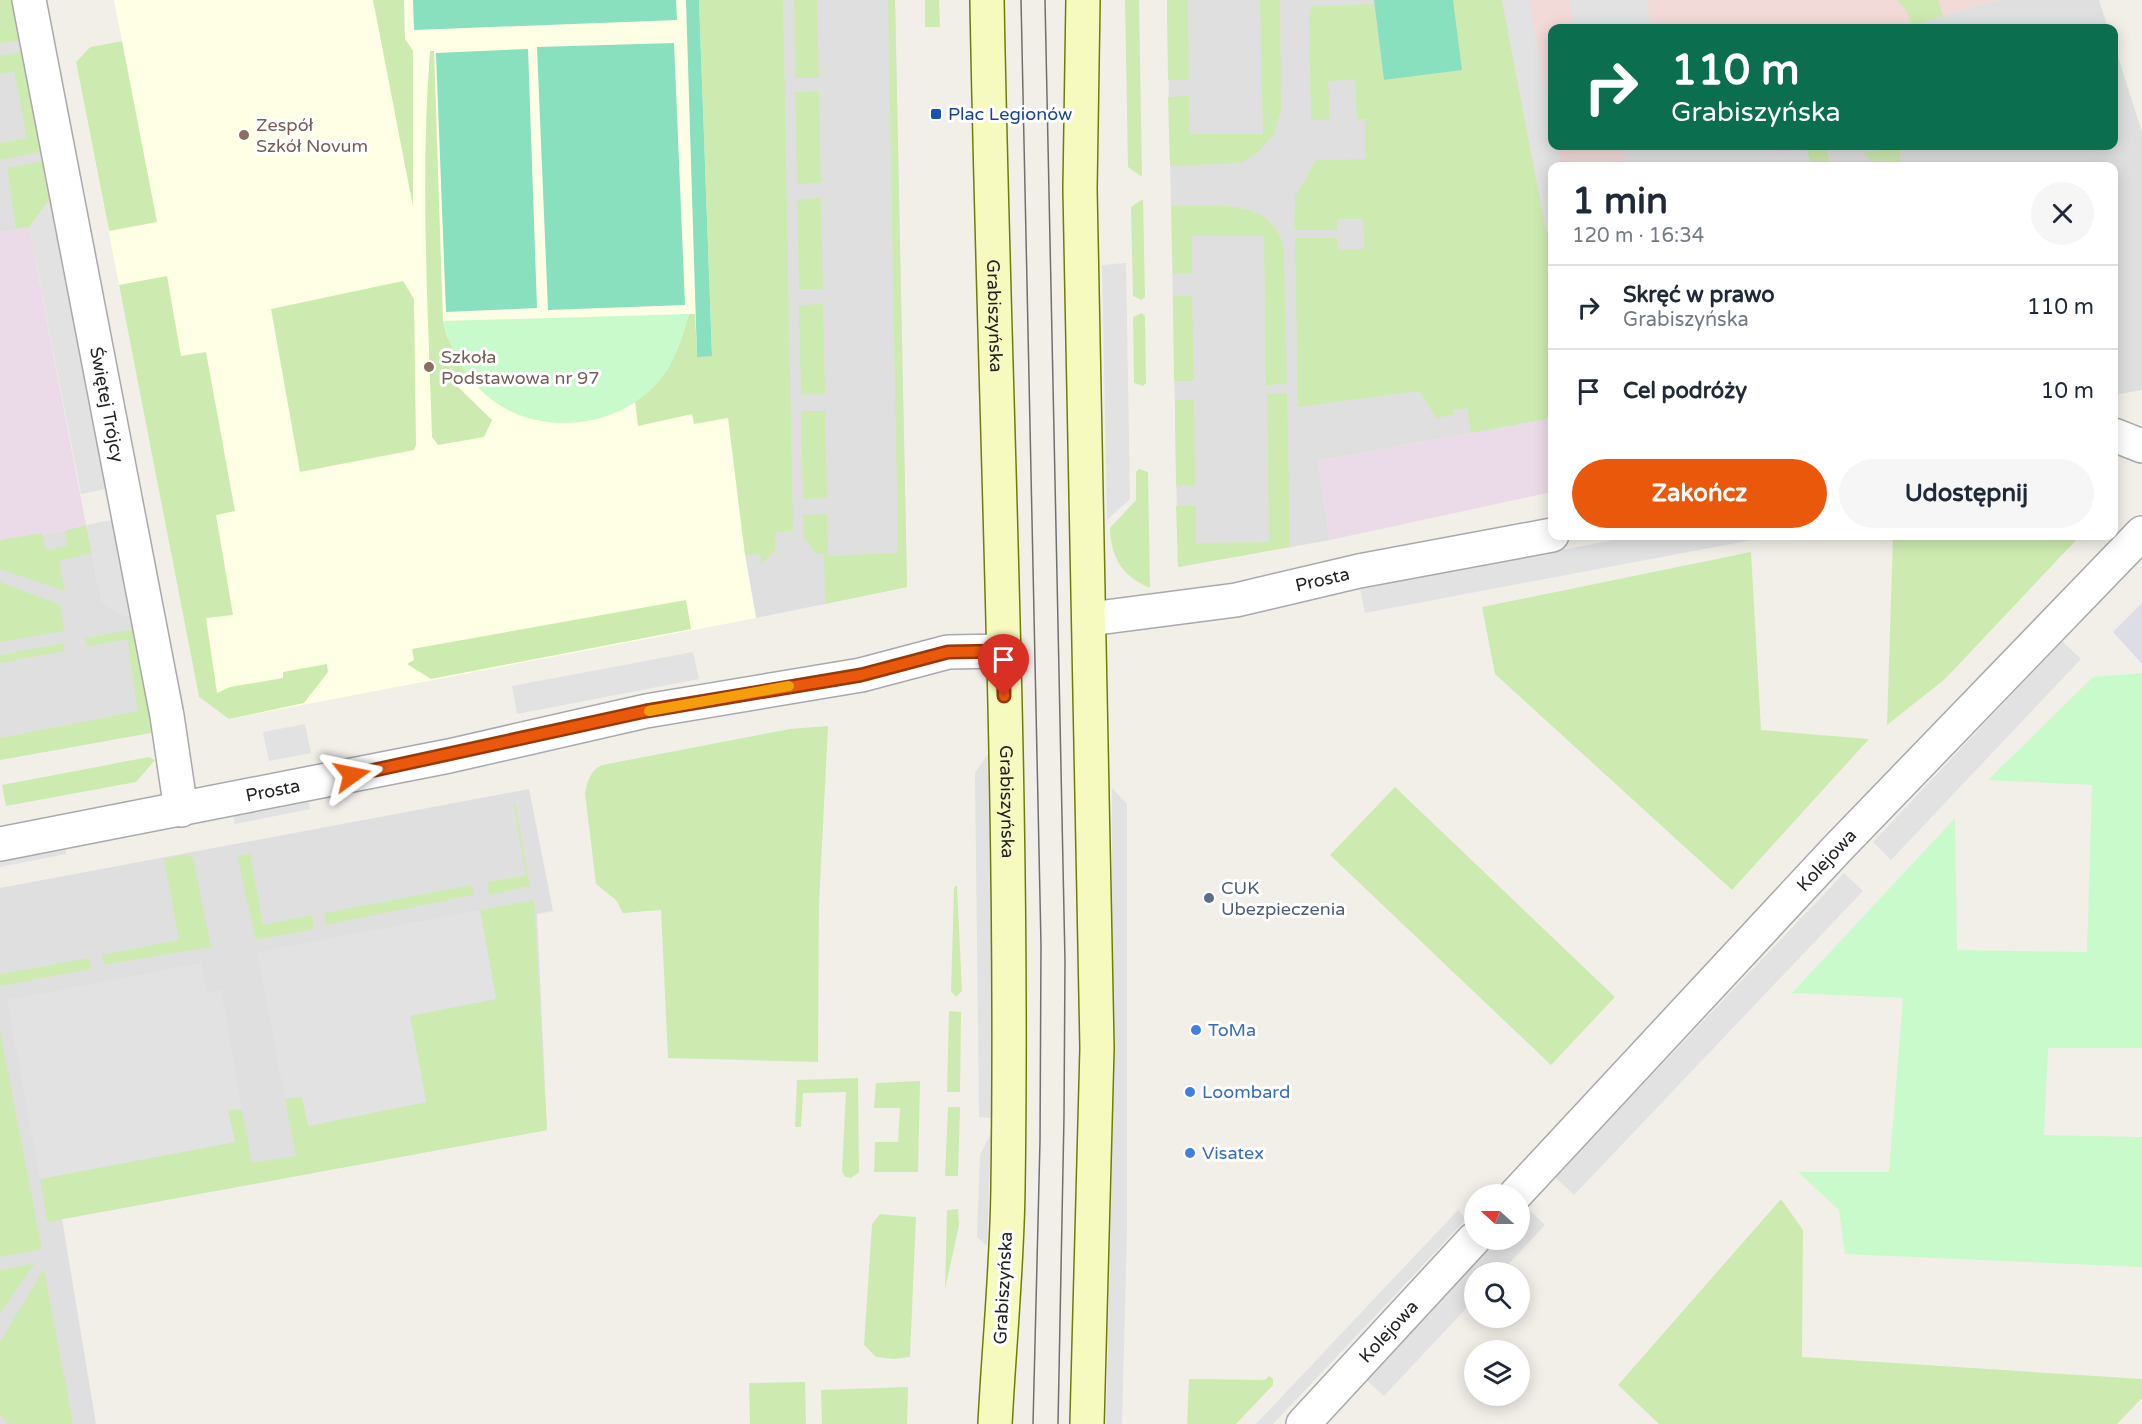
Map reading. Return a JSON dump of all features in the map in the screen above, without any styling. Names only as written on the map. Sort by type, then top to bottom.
[{"type":"main road","name":"Grabiszyńska","points":[[987,0],[1009,985],[1008,1192],[995,1424]]},
{"type":"main road","points":[[1083,0],[1080,189],[1097,1048],[1087,1424]]},
{"type":"street","name":"Świętej Trójcy","points":[[29,0],[171,740],[181,810]]},
{"type":"street","points":[[2118,437],[2142,446]]},
{"type":"street","name":"Prosta","points":[[1090,619],[1236,600],[1359,571],[1548,536]]},
{"type":"street","name":"Kolejowa","points":[[1525,1184],[1836,850],[2137,552]]},
{"type":"street","name":"Prosta","points":[[0,844],[449,756],[646,711],[861,675],[948,652],[1003,651]]},
{"type":"street","name":"Kolejowa","points":[[1303,1424],[1464,1250]]},
{"type":"shaded area","points":[[0,0],[20,0],[55,192],[29,227],[0,232]]},
{"type":"shaded area","name":"Szkoła Podstawowa nr 97","points":[[114,0],[712,0],[745,555],[756,618],[229,719],[199,697],[76,63],[90,47],[122,41]]},
{"type":"shaded area","points":[[712,0],[895,0],[907,587],[756,618],[745,555]]},
{"type":"shaded area","points":[[1167,0],[1497,0],[1548,388],[1548,419],[1318,461],[1330,540],[1178,567]]},
{"type":"shaded area","points":[[1497,0],[1997,0],[1914,24],[1548,24],[1548,150],[1772,150],[1774,157],[1800,150],[1817,150],[1825,162],[1548,162],[1548,277]]},
{"type":"shaded area","points":[[1502,0],[1529,0],[1548,101],[1548,150],[1558,150],[1560,162],[1548,162],[1548,232]]},
{"type":"shaded area","points":[[1569,0],[1646,0],[1651,24],[1574,24]]},
{"type":"shaded area","points":[[1997,0],[2099,0],[2107,24],[1914,24]]},
{"type":"shaded area","points":[[2118,57],[2142,132],[2142,390],[2118,394],[2118,162],[1830,162],[1827,150],[2118,150]]},
{"type":"shaded area","points":[[1624,150],[1772,150],[1774,157],[1807,150],[1809,162],[1626,162]]},
{"type":"shaded area","points":[[1772,150],[1800,150],[1774,157]]},
{"type":"shaded area","points":[[55,192],[111,488],[81,494],[29,227]]},
{"type":"shaded area","points":[[29,227],[86,525],[43,535],[0,540],[0,232]]},
{"type":"shaded area","points":[[1126,263],[1130,499],[1107,520],[1102,265]]},
{"type":"shaded area","points":[[1548,419],[1548,493],[1330,540],[1318,461]]},
{"type":"shaded area","points":[[117,519],[135,615],[125,617],[102,604],[86,525]]},
{"type":"shaded area","points":[[86,525],[102,604],[135,615],[161,731],[0,760],[0,540],[43,535]]},
{"type":"shaded area","points":[[1615,540],[1752,540],[1365,613],[1360,588]]},
{"type":"shaded area","points":[[2142,603],[2142,664],[2113,632]]},
{"type":"shaded area","points":[[2062,641],[2081,659],[1891,860],[1873,842]]},
{"type":"shaded area","points":[[693,652],[699,679],[517,714],[512,686]]},
{"type":"shaded area","points":[[305,724],[311,753],[269,761],[263,732]]},
{"type":"shaded area","points":[[988,754],[992,986],[991,1118],[979,1117],[975,773]]},
{"type":"shaded area","points":[[1112,788],[1127,804],[1127,1231],[1122,1424],[1106,1424],[1112,1155]]},
{"type":"shaded area","points":[[529,789],[553,911],[537,914],[547,1130],[62,1219],[96,1424],[0,1424],[0,888]]},
{"type":"shaded area","points":[[307,794],[310,809],[235,824],[232,809]]},
{"type":"shaded area","points":[[65,844],[66,854],[0,867],[0,856]]},
{"type":"shaded area","points":[[1844,873],[1863,891],[1574,1195],[1555,1177]]},
{"type":"shaded area","points":[[480,910],[496,999],[410,1016],[426,1102],[308,1126],[302,1097],[285,1099],[257,952]]},
{"type":"shaded area","points":[[201,963],[207,992],[221,990],[242,1109],[228,1110],[235,1142],[40,1179],[7,1000]]},
{"type":"shaded area","points":[[991,1133],[987,1246],[977,1237],[980,1155]]},
{"type":"shaded area","points":[[1458,1210],[1464,1217],[1464,1221],[1395,1295],[1273,1424],[1256,1424]]},
{"type":"shaded area","points":[[1530,1211],[1545,1225],[1530,1241]]},
{"type":"shaded area","points":[[1486,1250],[1522,1250],[1510,1262],[1474,1262]]},
{"type":"shaded area","points":[[1464,1273],[1464,1311],[1384,1396],[1364,1378]]},
{"type":"green space","points":[[0,0],[20,0],[27,39],[0,44]]},
{"type":"green space","points":[[373,0],[404,0],[405,39],[413,51],[413,207]]},
{"type":"green space","points":[[413,0],[676,0],[677,20],[414,30]]},
{"type":"green space","points":[[686,0],[699,0],[712,356],[697,357]]},
{"type":"green space","points":[[699,0],[783,0],[793,531],[776,532],[775,550],[761,565],[760,554],[745,555],[728,418],[694,424],[692,414],[638,426],[635,401],[656,383],[670,363],[689,314],[695,314],[697,356],[712,355]]},
{"type":"green space","points":[[794,0],[817,0],[819,78],[795,78]]},
{"type":"green space","points":[[888,0],[895,0],[907,587],[825,604],[824,554],[816,554],[803,537],[803,515],[827,514],[828,556],[898,553]]},
{"type":"green space","points":[[925,0],[939,0],[940,27],[925,27]]},
{"type":"green space","points":[[1125,0],[1139,0],[1142,177],[1128,167]]},
{"type":"green space","points":[[1167,0],[1188,0],[1189,80],[1168,80]]},
{"type":"green space","points":[[1260,0],[1280,0],[1281,111],[1274,135],[1257,153],[1240,163],[1170,166],[1168,97],[1189,96],[1190,134],[1263,134]]},
{"type":"green space","points":[[1374,0],[1453,0],[1462,70],[1384,80]]},
{"type":"green space","points":[[1453,0],[1502,0],[1548,232],[1548,419],[1471,433],[1467,408],[1453,410],[1453,415],[1436,418],[1419,391],[1298,407],[1295,238],[1337,238],[1338,250],[1364,249],[1363,219],[1337,219],[1337,230],[1294,230],[1295,197],[1316,160],[1365,159],[1365,119],[1357,119],[1355,80],[1328,81],[1330,120],[1311,120],[1309,16],[1312,6],[1374,4],[1384,80],[1462,70]]},
{"type":"green space","points":[[1897,0],[1938,0],[1943,16],[1912,24],[1906,10]]},
{"type":"green space","points":[[122,41],[157,222],[109,231],[76,62],[90,47]]},
{"type":"green space","points":[[674,43],[685,305],[548,310],[537,47]]},
{"type":"green space","points":[[528,49],[537,308],[446,312],[436,53]]},
{"type":"green space","points":[[30,50],[49,150],[0,160],[0,143],[27,138],[14,71],[0,74],[0,56]]},
{"type":"green space","points":[[430,51],[434,51],[443,321],[447,336],[468,374],[458,387],[492,420],[484,437],[438,445],[432,437],[425,195]]},
{"type":"green space","points":[[819,91],[821,183],[797,184],[795,92]]},
{"type":"green space","points":[[1807,150],[1827,150],[1830,162],[1809,162]]},
{"type":"green space","points":[[1901,150],[1899,162],[1872,162],[1864,153]]},
{"type":"green space","points":[[50,160],[55,192],[29,227],[16,229],[7,168]]},
{"type":"green space","points":[[821,198],[823,289],[799,289],[797,199]]},
{"type":"green space","points":[[1143,199],[1145,297],[1142,300],[1133,296],[1131,207]]},
{"type":"green space","points":[[1205,205],[1240,208],[1256,213],[1269,221],[1279,234],[1284,252],[1287,384],[1266,385],[1264,236],[1192,236],[1192,273],[1173,274],[1171,206]]},
{"type":"green space","points":[[167,276],[181,356],[206,352],[235,511],[216,515],[233,615],[206,618],[217,693],[230,687],[283,678],[283,672],[327,664],[328,672],[304,703],[229,719],[199,697],[119,285]]},
{"type":"green space","points":[[403,281],[414,299],[416,445],[414,450],[300,472],[271,309]]},
{"type":"green space","points":[[1173,296],[1192,296],[1194,381],[1174,381]]},
{"type":"green space","points":[[823,304],[825,394],[801,395],[799,305]]},
{"type":"green space","points":[[1142,313],[1145,316],[1146,383],[1143,386],[1134,383],[1133,317]]},
{"type":"green space","points":[[689,314],[674,358],[659,381],[642,397],[622,410],[599,418],[576,422],[551,422],[528,418],[506,409],[486,395],[478,388],[459,361],[443,321]]},
{"type":"green space","points":[[1287,393],[1290,547],[1178,567],[1176,506],[1196,506],[1196,543],[1269,542],[1267,394]]},
{"type":"green space","points":[[1175,400],[1194,400],[1195,485],[1176,486]]},
{"type":"green space","points":[[801,411],[825,411],[827,498],[803,499]]},
{"type":"green space","points":[[1139,469],[1148,472],[1150,588],[1125,572],[1116,557],[1111,539],[1110,528],[1136,500],[1136,472]]},
{"type":"green space","points":[[86,525],[92,553],[59,561],[65,591],[0,569],[0,540],[42,533],[46,550],[67,546],[65,531]]},
{"type":"green space","points":[[1893,540],[2076,540],[1945,679],[1887,725]]},
{"type":"green space","points":[[1751,552],[1761,730],[1869,739],[1732,890],[1495,674],[1482,607]]},
{"type":"green space","points":[[0,582],[61,605],[64,631],[0,642]]},
{"type":"green space","points":[[686,600],[691,629],[431,679],[407,664],[414,660],[412,649]]},
{"type":"green space","points":[[141,628],[161,731],[0,760],[0,738],[138,711],[127,639],[87,647],[85,638]]},
{"type":"green space","points":[[63,643],[65,651],[0,663],[0,655]]},
{"type":"green space","points":[[2142,673],[2142,1048],[2048,1048],[2044,1135],[2142,1137],[2142,1267],[1845,1254],[1839,1210],[1798,1172],[1889,1172],[1903,998],[1792,993],[1955,818],[1957,950],[2087,952],[2092,785],[1988,780],[2093,677]]},
{"type":"green space","points":[[828,726],[819,904],[818,1062],[668,1058],[661,910],[623,913],[616,900],[596,884],[585,793],[590,776],[602,765],[790,729]]},
{"type":"green space","points":[[149,757],[155,760],[136,782],[6,806],[2,785]]},
{"type":"green space","points":[[1395,787],[1615,997],[1551,1065],[1330,855]]},
{"type":"green space","points":[[513,803],[515,803],[530,886],[489,895],[487,882],[526,875]]},
{"type":"green space","points":[[250,853],[263,925],[312,915],[314,929],[256,940],[237,856]]},
{"type":"green space","points":[[187,854],[193,857],[211,947],[104,965],[102,955],[179,940],[164,859]]},
{"type":"green space","points":[[472,885],[473,895],[326,925],[324,913]]},
{"type":"green space","points":[[957,885],[962,991],[956,997],[951,991],[954,888]]},
{"type":"green space","points":[[534,900],[547,1130],[47,1222],[40,1179],[234,1142],[228,1110],[242,1109],[252,1163],[296,1156],[285,1099],[302,1097],[308,1126],[426,1102],[410,1015],[496,998],[480,910]]},
{"type":"green space","points":[[89,958],[91,969],[0,986],[0,974]]},
{"type":"green space","points":[[949,1011],[961,1012],[960,1092],[947,1092]]},
{"type":"green space","points":[[0,1031],[42,1249],[0,1257]]},
{"type":"green space","points":[[858,1078],[859,1172],[851,1178],[845,1177],[842,1171],[846,1092],[803,1093],[801,1127],[795,1127],[797,1080]]},
{"type":"green space","points":[[920,1081],[918,1172],[874,1172],[875,1142],[898,1142],[900,1108],[874,1108],[876,1083]]},
{"type":"green space","points":[[948,1107],[960,1107],[958,1176],[945,1176]]},
{"type":"green space","points":[[1781,1199],[1803,1230],[1802,1357],[2142,1379],[2142,1398],[2117,1424],[1659,1424],[1618,1385]]},
{"type":"green space","points":[[958,1209],[959,1225],[945,1289],[947,1210]]},
{"type":"green space","points":[[880,1214],[916,1217],[910,1357],[894,1359],[876,1357],[864,1345],[872,1224]]},
{"type":"green space","points":[[35,1263],[0,1313],[0,1270]]},
{"type":"green space","points":[[44,1269],[73,1424],[8,1424],[0,1414],[0,1342]]},
{"type":"green space","points":[[1269,1376],[1273,1379],[1273,1385],[1236,1424],[1187,1424],[1189,1379],[1265,1380]]},
{"type":"green space","points":[[805,1382],[806,1424],[750,1424],[749,1383]]},
{"type":"green space","points":[[908,1387],[907,1424],[822,1424],[821,1390]]},
{"type":"tram line","points":[[1021,0],[1041,945],[1040,1141],[1033,1424]]},
{"type":"tram line","points":[[1045,0],[1065,961],[1058,1424]]},
{"type":"slow traffic","points":[[649,711],[789,686]]},
{"type":"place","name":"Plac Legionów","points":[[936,114]]},
{"type":"place","name":"Zespół Szkół Novum","points":[[244,135]]},
{"type":"place","name":"Szkoła Podstawowa nr 97","points":[[429,367]]},
{"type":"place","name":"CUK Ubezpieczenia","points":[[1209,898]]},
{"type":"place","name":"ToMa","points":[[1196,1030]]},
{"type":"place","name":"Loombard","points":[[1190,1092]]},
{"type":"place","name":"Visatex","points":[[1190,1153]]},
{"type":"route","points":[[352,775],[449,756],[646,711],[861,675],[903,662],[948,652],[1003,651],[1004,696]]}]
